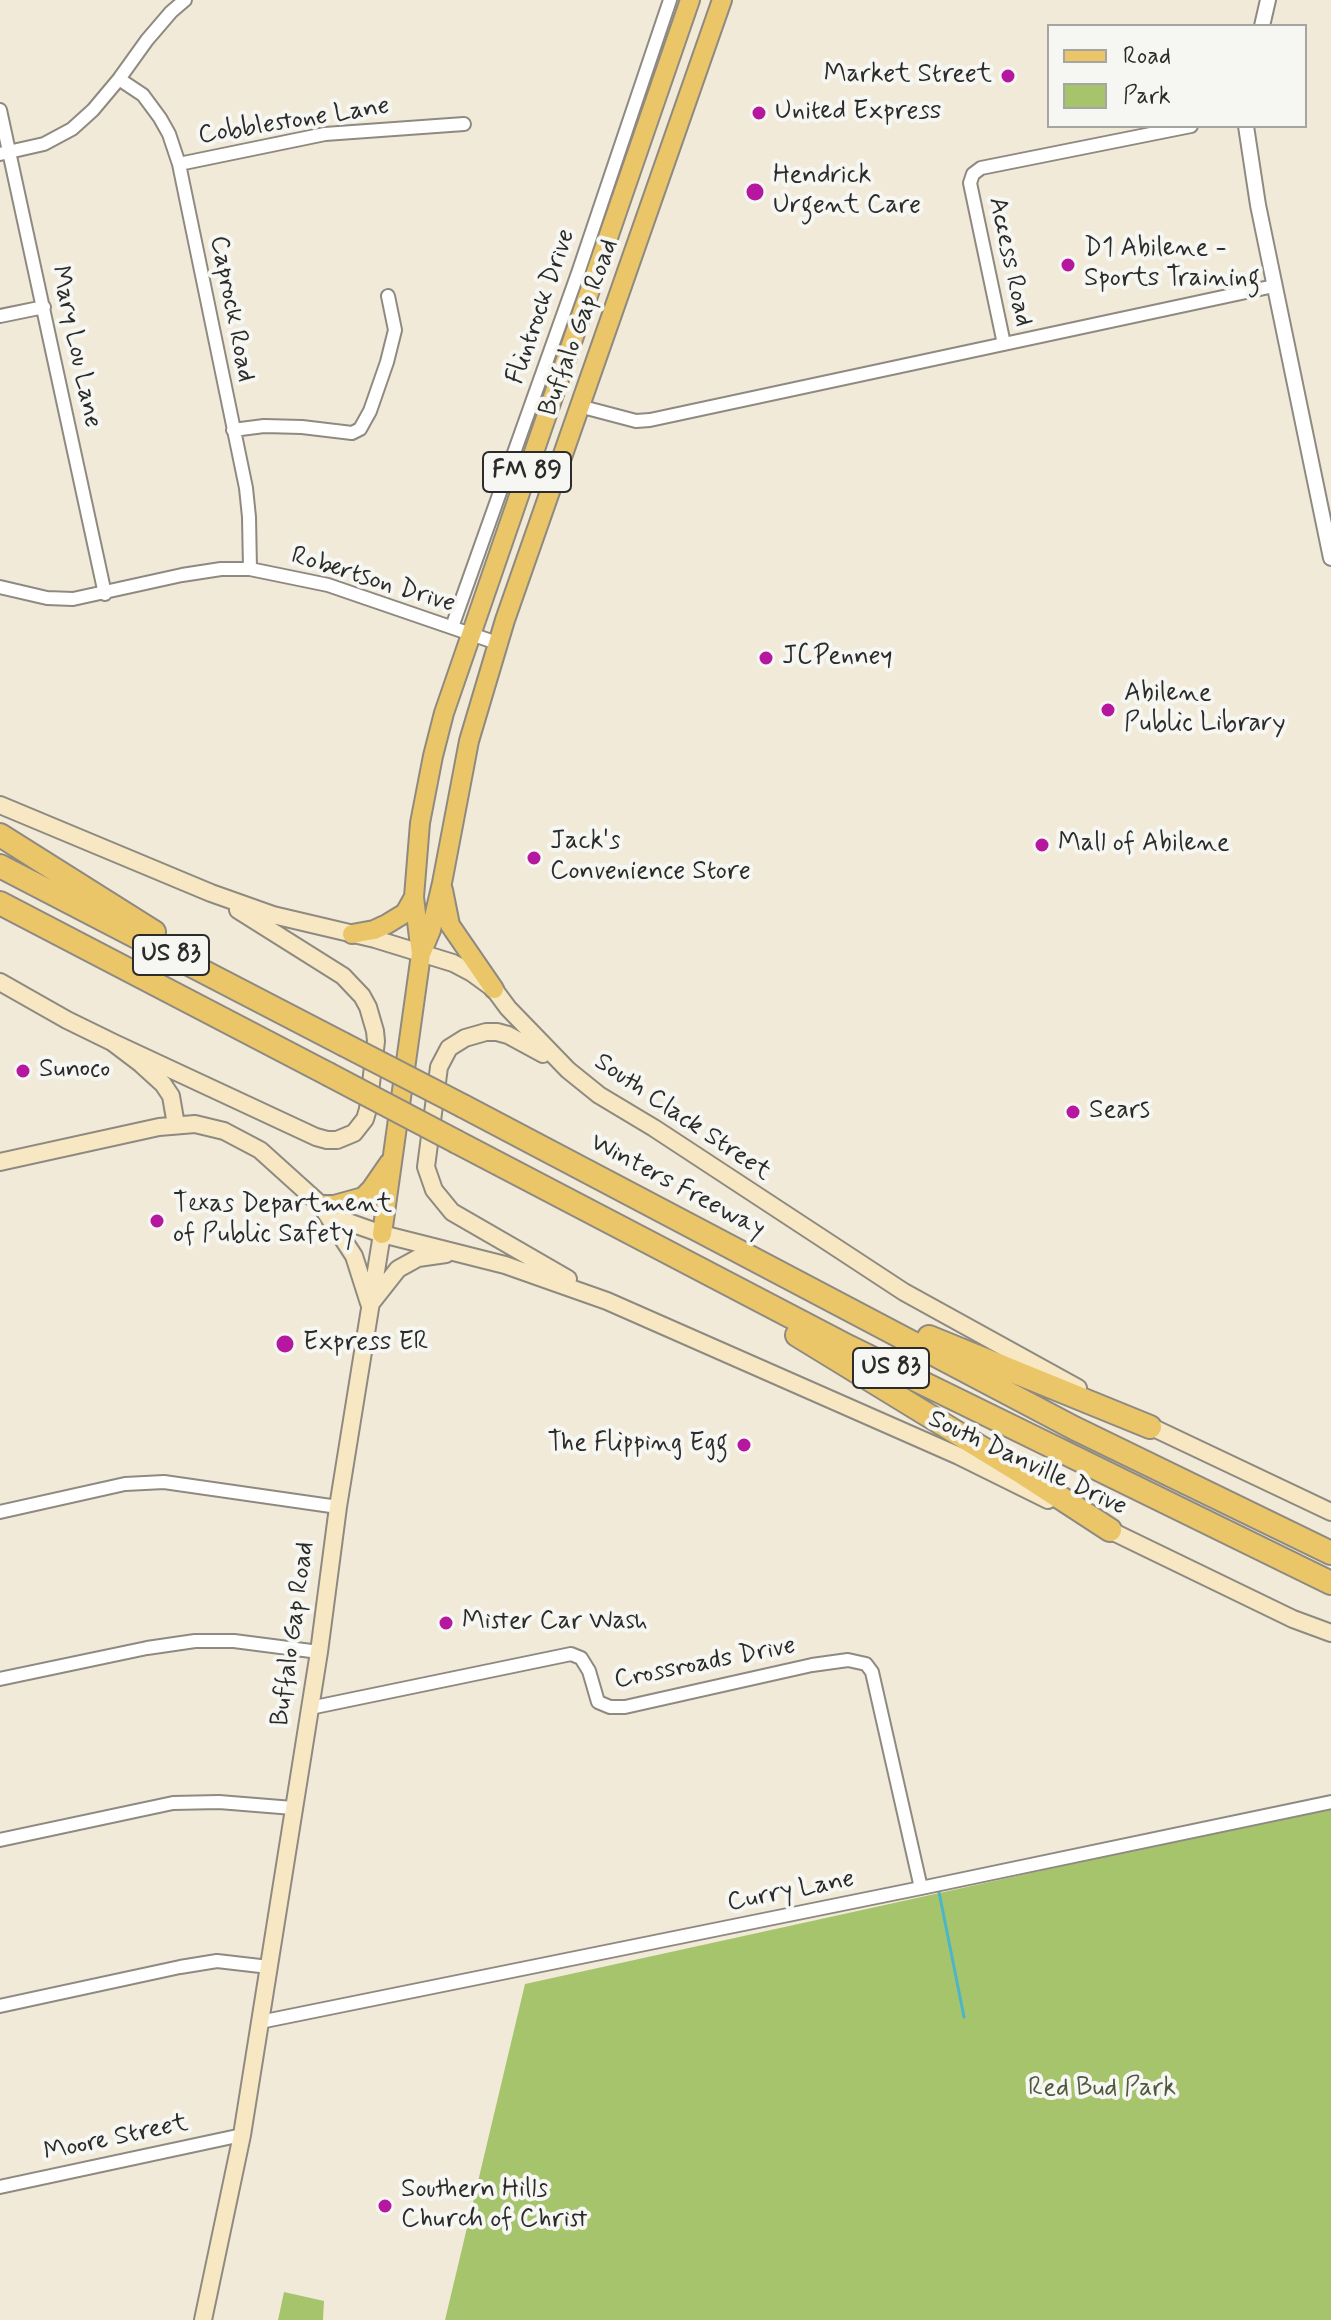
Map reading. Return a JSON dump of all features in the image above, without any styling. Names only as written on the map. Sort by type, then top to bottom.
[{"type":"highway","points":[[0,835],[280,1012]]},
{"type":"highway","name":"Winters Freeway","points":[[0,866],[1074,1428],[1331,1553]]},
{"type":"highway","name":"US 83","points":[[0,903],[849,1347],[1331,1583]]},
{"type":"highway","points":[[633,1233],[1110,1530]]},
{"type":"highway","points":[[817,1291],[1150,1427]]},
{"type":"main road","name":"Buffalo Gap Road","points":[[421,954],[414,897],[420,823],[444,713],[690,0]]},
{"type":"main road","name":"Buffalo Gap Road","points":[[203,2320],[242,2135],[269,1967],[382,1234],[421,954],[431,930],[469,741],[497,643],[722,0]]},
{"type":"main road","points":[[563,366],[564,391],[579,406]]},
{"type":"main road","name":"South Clack Street","points":[[0,805],[211,893],[273,915],[453,963],[472,973],[494,989],[508,1008],[568,1070],[599,1095],[904,1292],[1150,1427],[1331,1512]]},
{"type":"main road","points":[[442,883],[450,925],[494,989]]},
{"type":"main road","points":[[0,982],[67,1020],[316,1137],[347,1138],[360,1127],[368,1109],[376,1041],[372,1019],[362,996],[343,976],[323,962],[211,893]]},
{"type":"main road","points":[[352,934],[387,924],[405,913],[414,897]]},
{"type":"main road","points":[[568,1070],[532,1046],[497,1032],[465,1038],[449,1048],[439,1067],[426,1167],[434,1190],[452,1212],[607,1301]]},
{"type":"main road","points":[[112,1042],[163,1084],[171,1096],[176,1125]]},
{"type":"main road","points":[[0,1162],[176,1125],[210,1127],[260,1150],[321,1205],[354,1256],[371,1306]]},
{"type":"main road","points":[[321,1205],[334,1205],[363,1197],[393,1157]]},
{"type":"main road","name":"South Danville Drive","points":[[321,1205],[348,1222],[382,1234],[505,1265],[607,1301],[959,1456],[1293,1619],[1331,1633]]},
{"type":"main road","points":[[371,1306],[398,1269],[428,1255],[458,1253]]},
{"type":"street","points":[[4,153],[44,144],[72,129],[93,110],[147,40],[185,0]]},
{"type":"street","name":"Flintrock Drive","points":[[452,627],[578,273],[670,0]]},
{"type":"street","points":[[1262,24],[1268,0]]},
{"type":"street","name":"Caprock Road","points":[[119,79],[143,95],[160,118],[179,164],[246,488],[250,569]]},
{"type":"street","name":"Mary Lou Lane","points":[[0,110],[4,153],[44,307],[105,594]]},
{"type":"street","name":"Cobblestone Lane","points":[[179,164],[325,134],[464,124]]},
{"type":"street","name":"Access Road","points":[[1004,344],[970,183],[973,174],[981,168],[1181,128]]},
{"type":"street","points":[[1246,128],[1274,286],[1331,558]]},
{"type":"street","points":[[579,406],[636,421],[650,420],[1274,286]]},
{"type":"street","points":[[233,430],[264,426],[352,433],[360,429],[370,411],[395,330],[388,296]]},
{"type":"street","points":[[0,316],[44,307]]},
{"type":"street","name":"Robertson Drive","points":[[0,587],[47,598],[73,599],[182,575],[221,569],[250,569],[328,585],[497,643]]},
{"type":"street","points":[[0,1512],[125,1484],[164,1482],[338,1507]]},
{"type":"street","points":[[0,1679],[195,1641],[234,1641],[319,1652]]},
{"type":"street","name":"Crossroads Drive","points":[[310,1708],[571,1654],[581,1658],[589,1671],[598,1702],[610,1707],[625,1707],[812,1665],[848,1660],[866,1664],[872,1672],[921,1888]]},
{"type":"street","points":[[0,1840],[173,1803],[219,1802],[293,1808]]},
{"type":"street","name":"Curry Lane","points":[[260,2022],[1331,1802]]},
{"type":"street","points":[[0,2006],[217,1961],[269,1967]]},
{"type":"street","name":"Moore Street","points":[[0,2187],[242,2135]]},
{"type":"green space","name":"Red Bud Park","points":[[1331,1807],[1331,2320],[445,2320],[525,1984]]},
{"type":"green space","points":[[284,2292],[324,2301],[323,2320],[278,2320]]},
{"type":"waterway","points":[[939,1892],[964,2017]]},
{"type":"place","name":"Market Street","points":[[1008,76]]},
{"type":"place","name":"United Express","points":[[759,113]]},
{"type":"place","name":"Hendrick Urgent Care","points":[[755,192]]},
{"type":"place","name":"D1 Abilene - Sports Training","points":[[1068,265]]},
{"type":"place","name":"JCPenney","points":[[766,658]]},
{"type":"place","name":"Abilene Public Library","points":[[1108,710]]},
{"type":"place","name":"Mall of Abilene","points":[[1042,845]]},
{"type":"place","name":"Jack's Convenience Store","points":[[534,858]]},
{"type":"place","name":"Sunoco","points":[[23,1071]]},
{"type":"place","name":"Sears","points":[[1073,1112]]},
{"type":"place","name":"Texas Department of Public Safety","points":[[157,1221]]},
{"type":"place","name":"Express ER","points":[[285,1344]]},
{"type":"place","name":"The Flipping Egg","points":[[744,1445]]},
{"type":"place","name":"Mister Car Wash","points":[[446,1623]]},
{"type":"place","name":"Southern Hills Church of Christ","points":[[385,2206]]}]
